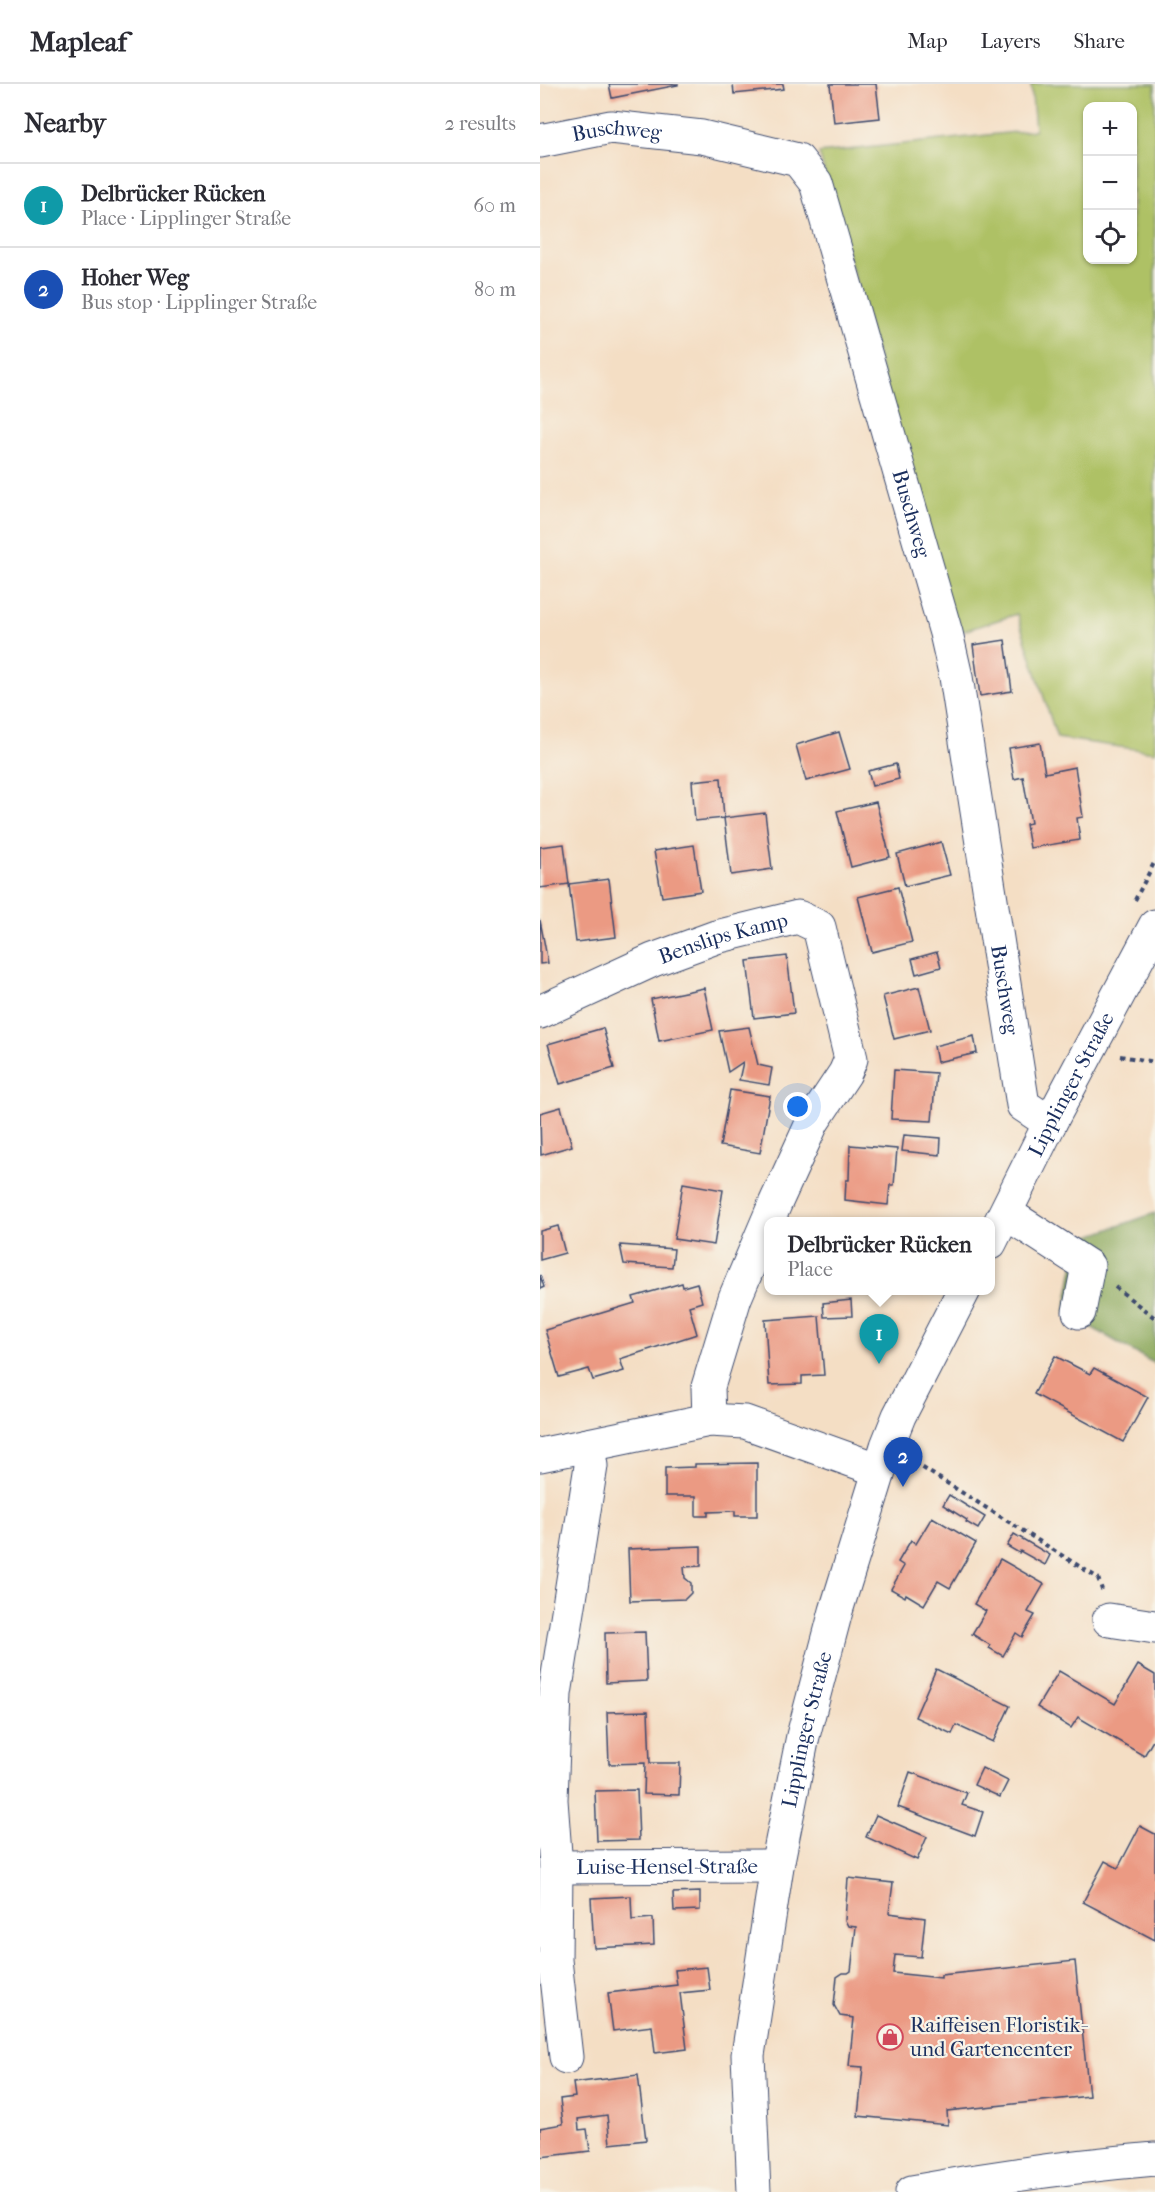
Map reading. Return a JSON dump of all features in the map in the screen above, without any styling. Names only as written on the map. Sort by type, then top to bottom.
[{"type":"street","name":"Buschweg","points":[[540,141],[611,127],[702,137],[798,160],[816,183],[946,633],[956,677],[1023,1105],[1050,1123]]},
{"type":"street","name":"Benslips Kamp","points":[[540,1012],[653,960],[716,937],[798,918],[819,927],[851,1059],[845,1073],[813,1121],[769,1217]]},
{"type":"street","name":"Lipplinger Straße","points":[[995,1234],[1050,1123],[1155,926]]},
{"type":"street","points":[[1006,1213],[1088,1266],[1079,1312]]},
{"type":"street","name":"Benslips Kamp","points":[[709,1420],[708,1387],[735,1298],[764,1230]]},
{"type":"street","name":"Lipplinger Straße","points":[[754,2192],[748,2055],[777,1866],[803,1736],[836,1611],[883,1458],[899,1416],[961,1295]]},
{"type":"street","points":[[540,1455],[709,1420],[745,1422],[883,1458]]},
{"type":"street","name":"Luise-Hensel-Straße","points":[[566,2057],[555,1960],[556,1867],[545,1800],[555,1695],[591,1466],[588,1445]]},
{"type":"street","points":[[1109,1620],[1155,1627]]},
{"type":"street","name":"Luise-Hensel-Straße","points":[[556,1867],[777,1866]]},
{"type":"street","points":[[912,2192],[1090,2164],[1155,2159]]},
{"type":"path","points":[[1088,1266],[1155,1318]]},
{"type":"path","points":[[883,1458],[1098,1578],[1109,1620]]},
{"type":"green space","points":[[1031,84],[1155,84],[1155,752],[1057,738],[1017,614],[957,633],[819,153],[1035,130]]},
{"type":"green space","points":[[1155,1213],[1155,1364],[1065,1312],[1078,1240]]},
{"type":"building","points":[[609,84],[678,84],[678,85],[612,98]]},
{"type":"building","points":[[733,84],[783,84],[784,89],[734,94]]},
{"type":"building","points":[[830,84],[876,84],[880,118],[834,123]]},
{"type":"building","points":[[1005,640],[1012,691],[980,696],[973,645]]},
{"type":"building","points":[[839,732],[850,769],[806,781],[796,745]]},
{"type":"building","points":[[1040,743],[1045,773],[1075,767],[1083,817],[1077,818],[1080,840],[1030,848],[1026,824],[1031,823],[1023,777],[1014,779],[1009,748]]},
{"type":"building","points":[[896,764],[899,779],[872,786],[868,771]]},
{"type":"building","points":[[721,778],[724,818],[695,821],[692,781]]},
{"type":"building","points":[[876,802],[890,857],[851,867],[837,811]]},
{"type":"building","points":[[765,813],[772,869],[731,875],[724,818]]},
{"type":"building","points":[[941,842],[950,875],[905,886],[897,854]]},
{"type":"building","points":[[564,844],[569,884],[540,888],[540,847]]},
{"type":"building","points":[[694,845],[701,891],[662,897],[654,851]]},
{"type":"building","points":[[609,879],[616,937],[576,942],[569,884]]},
{"type":"building","points":[[898,887],[912,942],[872,952],[858,897]]},
{"type":"building","points":[[540,920],[548,963],[540,964]]},
{"type":"building","points":[[937,952],[941,967],[916,974],[912,959]]},
{"type":"building","points":[[787,956],[794,1013],[754,1018],[747,961]]},
{"type":"building","points":[[919,987],[930,1030],[894,1039],[883,996]]},
{"type":"building","points":[[704,988],[713,1030],[659,1041],[651,999]]},
{"type":"building","points":[[749,1027],[758,1065],[772,1068],[769,1085],[739,1080],[743,1062],[728,1072],[719,1031]]},
{"type":"building","points":[[603,1028],[614,1068],[560,1084],[548,1044]]},
{"type":"building","points":[[974,1036],[977,1053],[937,1062],[934,1046]]},
{"type":"building","points":[[894,1070],[936,1073],[932,1121],[891,1119]]},
{"type":"building","points":[[730,1090],[770,1096],[760,1153],[720,1146]]},
{"type":"building","points":[[561,1107],[572,1146],[541,1155],[540,1113]]},
{"type":"building","points":[[904,1135],[941,1138],[940,1155],[902,1151]]},
{"type":"building","points":[[850,1145],[897,1149],[894,1185],[890,1185],[888,1205],[845,1200],[846,1180],[849,1180]]},
{"type":"building","points":[[683,1183],[723,1190],[714,1245],[674,1239]]},
{"type":"building","points":[[558,1226],[565,1253],[540,1260],[540,1231]]},
{"type":"building","points":[[620,1245],[674,1249],[672,1267],[624,1264]]},
{"type":"building","points":[[540,1275],[544,1287],[540,1289]]},
{"type":"building","points":[[682,1283],[683,1287],[697,1283],[702,1302],[689,1306],[697,1334],[620,1359],[624,1371],[593,1380],[589,1369],[559,1377],[545,1330],[635,1303],[633,1297]]},
{"type":"building","points":[[851,1300],[852,1316],[824,1317],[823,1303]]},
{"type":"building","points":[[819,1316],[824,1375],[802,1376],[802,1384],[769,1385],[765,1320]]},
{"type":"building","points":[[1055,1356],[1090,1374],[1094,1368],[1148,1397],[1123,1442],[1034,1394]]},
{"type":"building","points":[[757,1463],[757,1516],[735,1516],[735,1511],[708,1512],[708,1516],[696,1516],[696,1496],[665,1496],[665,1468],[695,1467],[695,1464]]},
{"type":"building","points":[[949,1495],[985,1517],[978,1529],[943,1505]]},
{"type":"building","points":[[932,1517],[976,1543],[950,1588],[938,1581],[924,1605],[906,1594],[905,1597],[891,1589],[904,1566],[898,1562],[911,1540],[916,1544]]},
{"type":"building","points":[[1014,1534],[1050,1555],[1045,1565],[1007,1546]]},
{"type":"building","points":[[701,1546],[701,1566],[684,1567],[685,1578],[691,1583],[691,1593],[685,1599],[630,1601],[628,1549]]},
{"type":"building","points":[[1000,1559],[1044,1584],[1028,1612],[1035,1615],[1022,1637],[1016,1633],[1003,1656],[972,1634],[986,1611],[974,1604]]},
{"type":"building","points":[[645,1632],[647,1681],[606,1683],[605,1633]]},
{"type":"building","points":[[1138,1665],[1155,1675],[1155,1737],[1144,1756],[1078,1717],[1071,1728],[1037,1707],[1059,1671],[1115,1704]]},
{"type":"building","points":[[936,1669],[1010,1706],[993,1742],[956,1725],[952,1734],[915,1717]]},
{"type":"building","points":[[648,1711],[650,1763],[680,1763],[679,1795],[644,1794],[645,1763],[609,1764],[607,1712]]},
{"type":"building","points":[[982,1768],[1008,1781],[1000,1797],[974,1785]]},
{"type":"building","points":[[910,1772],[967,1793],[962,1805],[983,1812],[975,1836],[898,1807]]},
{"type":"building","points":[[637,1790],[639,1840],[597,1841],[595,1791]]},
{"type":"building","points":[[876,1815],[927,1837],[917,1860],[866,1837]]},
{"type":"building","points":[[1140,1826],[1155,1834],[1155,1940],[1083,1902],[1105,1861],[1118,1868]]},
{"type":"building","points":[[848,1878],[893,1883],[889,1913],[925,1918],[921,1957],[895,1955],[893,1973],[941,1978],[941,1975],[1075,1961],[1089,2096],[947,2111],[948,2125],[858,2116],[863,2067],[849,2066],[854,2018],[840,2016],[834,2005],[837,1977],[851,1971],[856,1927],[848,1926],[845,1920]]},
{"type":"building","points":[[700,1892],[700,1910],[674,1911],[673,1893]]},
{"type":"building","points":[[631,1896],[632,1920],[653,1918],[654,1945],[594,1948],[591,1898]]},
{"type":"building","points":[[707,1967],[710,1990],[680,1993],[687,2049],[655,2053],[652,2026],[613,2031],[608,1993],[677,1985],[675,1970]]},
{"type":"building","points":[[638,2075],[646,2140],[610,2144],[607,2115],[578,2119],[579,2130],[587,2129],[590,2151],[541,2157],[540,2128],[563,2124],[560,2099],[575,2097],[573,2083]]},
{"type":"place","name":"Delbrücker Rücken","points":[[879,1364]]},
{"type":"place","name":"Hoher Weg","points":[[903,1487]]},
{"type":"place","name":"Raiffeisen Floristik- und Gartencenter","points":[[890,2037]]}]
